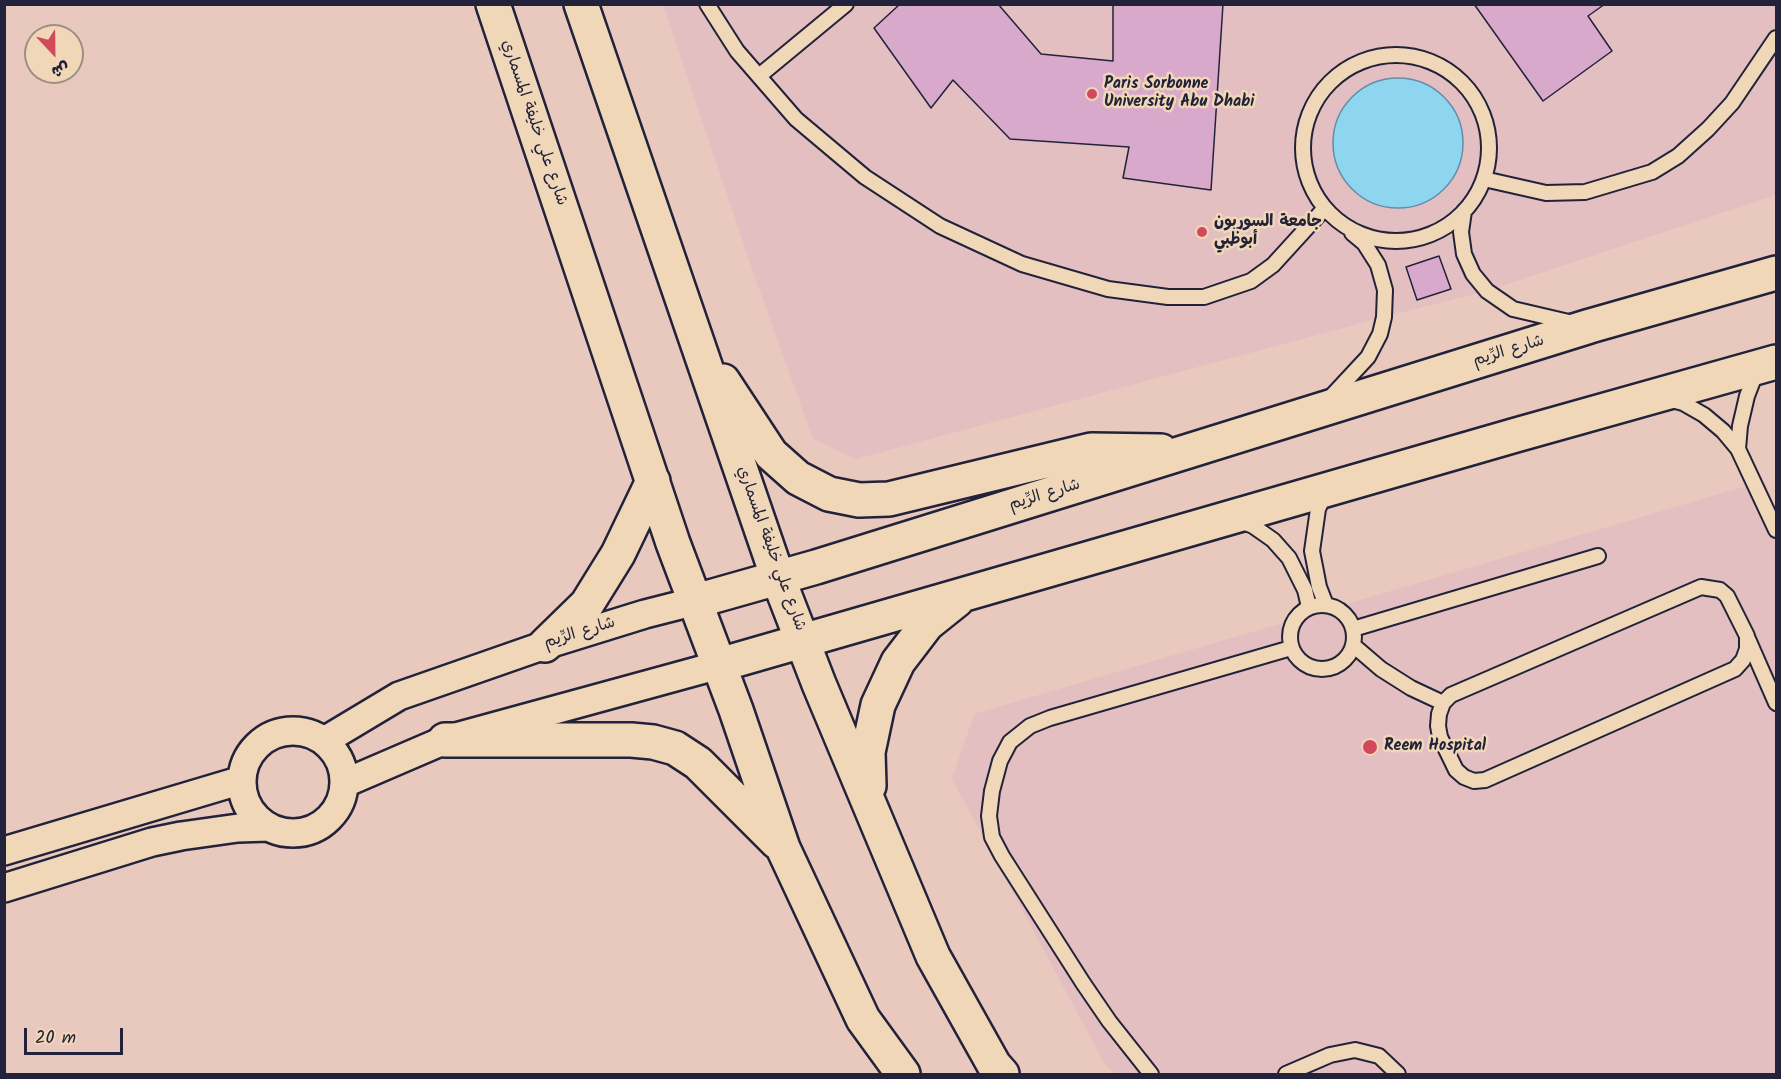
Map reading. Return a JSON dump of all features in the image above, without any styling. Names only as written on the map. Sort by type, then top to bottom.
[{"type":"street","name":"شارع علي خليفة المسماري","points":[[493,4],[653,481],[783,848],[863,1019],[903,1074]]},
{"type":"street","name":"شارع علي خليفة المسماري","points":[[581,4],[778,578],[804,640],[819,684],[933,956],[994,1065],[1002,1074]]},
{"type":"street","name":"شارع الرِّيم","points":[[324,741],[399,696],[545,645],[645,614],[778,578],[1590,326],[1776,273]]},
{"type":"street","points":[[698,342],[771,454],[798,478],[829,494],[859,500],[889,500],[1091,450],[1190,452]]},
{"type":"street","points":[[345,783],[445,740],[719,665],[1767,365]]},
{"type":"street","points":[[545,645],[587,604],[618,554],[653,481]]},
{"type":"street","points":[[869,800],[868,752],[878,705],[885,689],[898,662],[927,624],[965,594]]},
{"type":"street","points":[[289,731],[307,733],[324,741],[336,752],[345,783],[342,800],[333,815],[319,827],[302,833],[285,833],[268,827],[251,812],[242,791],[246,762],[256,747],[271,736],[289,731]]},
{"type":"street","points":[[445,740],[631,740],[653,742],[675,748],[698,763],[783,848]]},
{"type":"street","points":[[4,851],[242,780]]},
{"type":"street","points":[[4,888],[152,842],[229,829],[268,827]]},
{"type":"lane","points":[[707,4],[737,51],[796,119],[865,177],[940,226],[1022,264],[1108,289],[1168,297],[1204,297],[1251,281],[1273,265],[1324,208]]},
{"type":"lane","points":[[759,76],[846,4]]},
{"type":"lane","points":[[1484,179],[1546,193],[1586,192],[1652,172],[1678,156],[1708,129],[1732,103],[1776,38]]},
{"type":"lane","points":[[1317,412],[1368,357],[1380,334],[1384,317],[1385,290],[1378,265],[1364,243],[1324,208],[1312,189],[1305,168],[1303,145],[1307,122],[1316,101],[1330,83],[1348,69],[1369,59],[1391,56],[1414,57],[1436,64],[1455,76],[1471,92],[1482,112],[1488,134],[1489,157],[1484,179],[1464,211],[1448,225],[1428,236],[1407,241],[1384,240],[1363,235],[1344,225]]},
{"type":"lane","points":[[1464,211],[1461,232],[1464,254],[1473,274],[1487,291],[1513,309],[1590,326]]},
{"type":"lane","points":[[1738,449],[1740,426],[1747,396],[1767,365]]},
{"type":"lane","points":[[1660,396],[1704,415],[1724,431],[1738,449],[1776,530]]},
{"type":"lane","points":[[1326,605],[1319,587],[1312,551],[1318,509],[1327,490]]},
{"type":"lane","points":[[1231,517],[1273,540],[1289,558],[1305,590],[1309,607]]},
{"type":"lane","points":[[1353,629],[1598,556]]},
{"type":"lane","points":[[1747,636],[1747,649],[1743,660],[1725,675],[1485,780],[1474,781],[1464,777],[1456,770],[1440,737],[1439,714],[1443,703],[1451,694],[1701,587],[1720,590],[1727,596],[1747,636],[1776,703]]},
{"type":"lane","points":[[1326,605],[1338,609],[1348,617],[1353,629],[1353,645],[1348,657],[1340,665],[1323,670],[1305,666],[1296,659],[1288,636],[1299,614],[1309,607],[1326,605]]},
{"type":"lane","points":[[1353,645],[1411,688],[1443,703]]},
{"type":"lane","points":[[1151,1074],[1096,1002],[992,837],[989,816],[992,791],[1000,761],[1010,741],[1030,726],[1050,718],[1291,648]]},
{"type":"lane","points":[[1286,1074],[1330,1055],[1355,1050],[1380,1056],[1398,1074]]},
{"type":"shaded area","name":"جامعة السوربون أبوظبي","points":[[663,5],[1776,5],[1776,195],[1487,291],[856,459],[813,439],[752,269]]},
{"type":"shaded area","name":"Reem Hospital","points":[[1763,481],[1776,510],[1776,1074],[1115,1074],[1104,1063],[952,779],[974,714]]},
{"type":"water","points":[[1398,78],[1423,83],[1444,97],[1458,118],[1463,143],[1458,168],[1444,189],[1423,203],[1398,208],[1373,203],[1352,189],[1338,168],[1333,143],[1338,118],[1352,97],[1373,83]]},
{"type":"building","name":"Paris Sorbonne University Abu Dhabi","points":[[900,4],[998,4],[1041,54],[1113,61],[1113,4],[1223,4],[1211,190],[1123,178],[1129,147],[1010,139],[953,80],[931,108],[874,28]]},
{"type":"building","points":[[1474,4],[1605,4],[1588,16],[1612,51],[1543,101]]},
{"type":"building","points":[[1439,256],[1451,289],[1417,300],[1406,267]]},
{"type":"place","name":"Paris Sorbonne University Abu Dhabi","points":[[1092,94]]},
{"type":"place","name":"جامعة السوربون أبوظبي","points":[[1202,232]]},
{"type":"place","name":"Reem Hospital","points":[[1370,747]]}]
